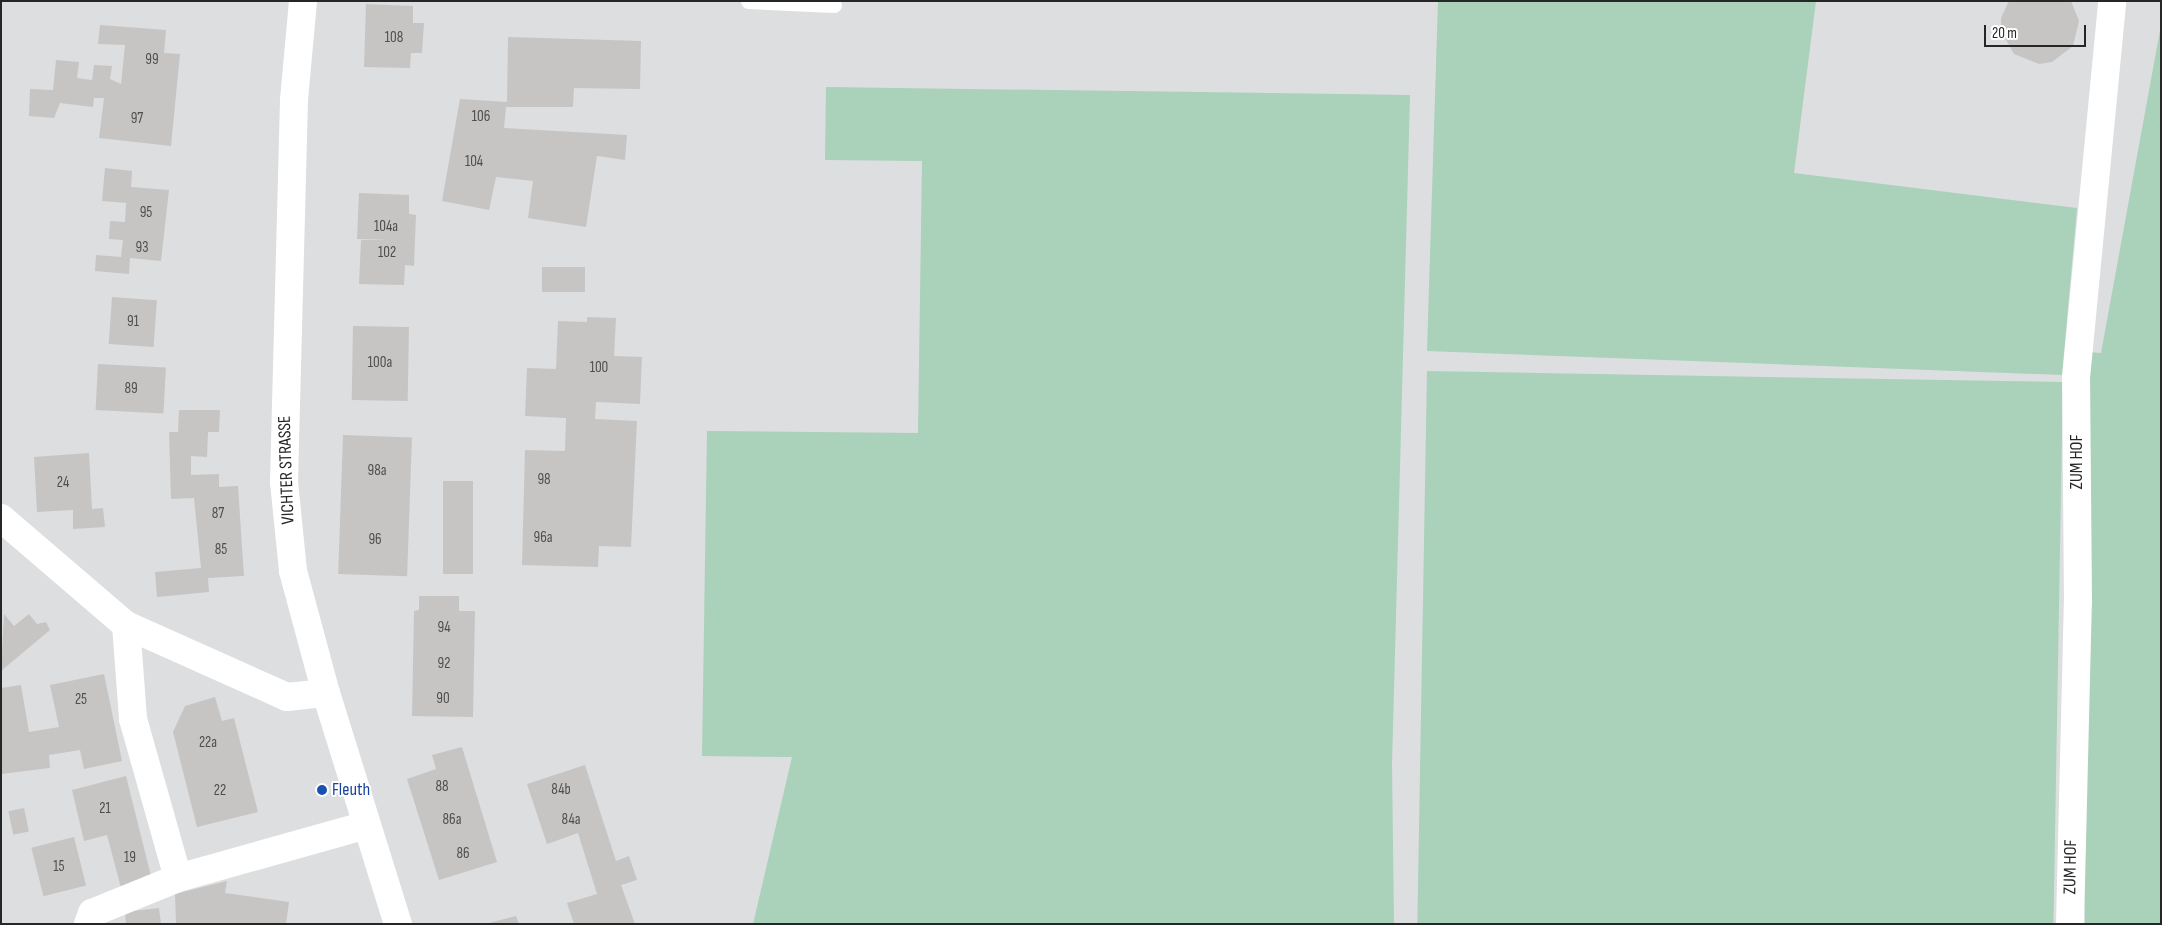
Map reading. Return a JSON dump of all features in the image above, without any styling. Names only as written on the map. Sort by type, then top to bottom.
[{"type":"street","name":"VICHTER STRASSE","points":[[303,1],[294,100],[284,482],[293,571],[326,693],[398,924]]},
{"type":"street","name":"ZUM HOF","points":[[2070,924],[2078,602],[2076,378],[2112,1]]},
{"type":"street","points":[[1,518],[126,625],[287,697],[326,693]]},
{"type":"street","points":[[126,625],[133,720],[178,878]]},
{"type":"street","points":[[88,924],[92,913],[178,878],[367,825]]},
{"type":"lane","points":[[748,1],[834,5]]},
{"type":"green space","points":[[1438,1],[1816,1],[1794,173],[2077,208],[2062,375],[1427,351]]},
{"type":"green space","points":[[2161,25],[2161,924],[2085,924],[2081,771],[2087,352],[2101,353]]},
{"type":"green space","points":[[826,87],[1410,95],[1392,764],[1394,924],[753,924],[792,757],[702,756],[707,431],[918,433],[922,161],[825,160]]},
{"type":"green space","points":[[1427,371],[2063,382],[2053,924],[1417,924]]},
{"type":"building","points":[[2009,1],[2071,1],[2079,21],[2073,46],[2052,62],[2039,64],[2014,54],[2001,31],[2001,18]]},
{"type":"building","points":[[366,4],[413,6],[413,23],[424,23],[422,53],[411,53],[410,68],[364,67]]},
{"type":"building","points":[[100,25],[166,30],[164,53],[180,54],[171,146],[99,138],[104,98],[94,98],[93,107],[60,103],[54,118],[29,116],[30,89],[53,90],[56,60],[79,62],[77,78],[92,80],[94,65],[112,66],[110,79],[121,84],[125,45],[98,44]]},
{"type":"building","points":[[508,37],[641,41],[640,89],[574,88],[573,107],[506,107],[504,128],[627,135],[625,160],[597,156],[586,227],[528,218],[533,181],[496,177],[489,210],[442,201],[460,99],[507,102]]},
{"type":"building","points":[[105,168],[132,171],[131,187],[169,190],[161,261],[130,258],[129,274],[95,271],[96,255],[121,257],[123,240],[109,239],[110,221],[125,222],[126,203],[102,201]]},
{"type":"building","points":[[359,193],[409,195],[409,214],[416,215],[414,266],[405,265],[404,285],[359,284],[361,240],[390,240],[357,239]]},
{"type":"building","points":[[542,267],[585,267],[585,292],[542,292]]},
{"type":"building","points":[[112,297],[157,300],[154,347],[109,344]]},
{"type":"building","points":[[587,317],[616,318],[614,356],[642,357],[640,404],[596,402],[595,419],[637,421],[631,547],[599,546],[598,567],[522,565],[525,450],[565,451],[566,418],[525,416],[527,368],[556,369],[558,321],[587,322]]},
{"type":"building","points":[[353,326],[409,327],[408,401],[352,400]]},
{"type":"building","points":[[98,364],[166,368],[163,413],[96,410]]},
{"type":"building","points":[[179,410],[220,410],[219,432],[208,432],[207,457],[191,456],[191,475],[219,474],[219,487],[238,486],[244,576],[208,578],[209,592],[157,597],[155,572],[201,568],[194,498],[171,499],[169,432],[178,432]]},
{"type":"building","points":[[343,435],[412,437],[407,576],[338,574]]},
{"type":"building","points":[[89,453],[92,509],[103,508],[105,527],[73,529],[73,510],[37,512],[34,457]]},
{"type":"building","points":[[443,481],[473,481],[473,574],[443,574]]},
{"type":"building","points":[[419,596],[459,596],[459,611],[475,611],[473,717],[412,716],[414,611],[419,610]]},
{"type":"building","points":[[4,614],[14,626],[29,614],[37,624],[46,622],[50,630],[1,671]]},
{"type":"building","points":[[104,674],[122,761],[84,769],[80,750],[49,755],[50,768],[1,774],[1,688],[21,685],[29,732],[59,727],[50,685]]},
{"type":"building","points":[[215,697],[222,721],[234,718],[258,812],[197,827],[173,732],[185,706]]},
{"type":"building","points":[[462,747],[497,862],[439,880],[407,779],[436,769],[432,755]]},
{"type":"building","points":[[585,765],[616,861],[629,856],[637,880],[621,885],[635,924],[574,924],[567,903],[597,894],[578,833],[547,844],[527,784]]},
{"type":"building","points":[[126,776],[152,880],[121,888],[107,835],[84,841],[72,790]]},
{"type":"building","points":[[24,808],[29,831],[13,835],[8,811]]},
{"type":"building","points":[[74,837],[86,886],[43,896],[31,848]]},
{"type":"building","points":[[227,881],[225,893],[289,902],[286,924],[176,924],[175,894]]},
{"type":"building","points":[[159,908],[161,924],[126,924],[125,912]]},
{"type":"building","points":[[516,916],[519,924],[489,924],[489,923]]},
{"type":"place","name":"Fleuth","points":[[322,790]]}]
